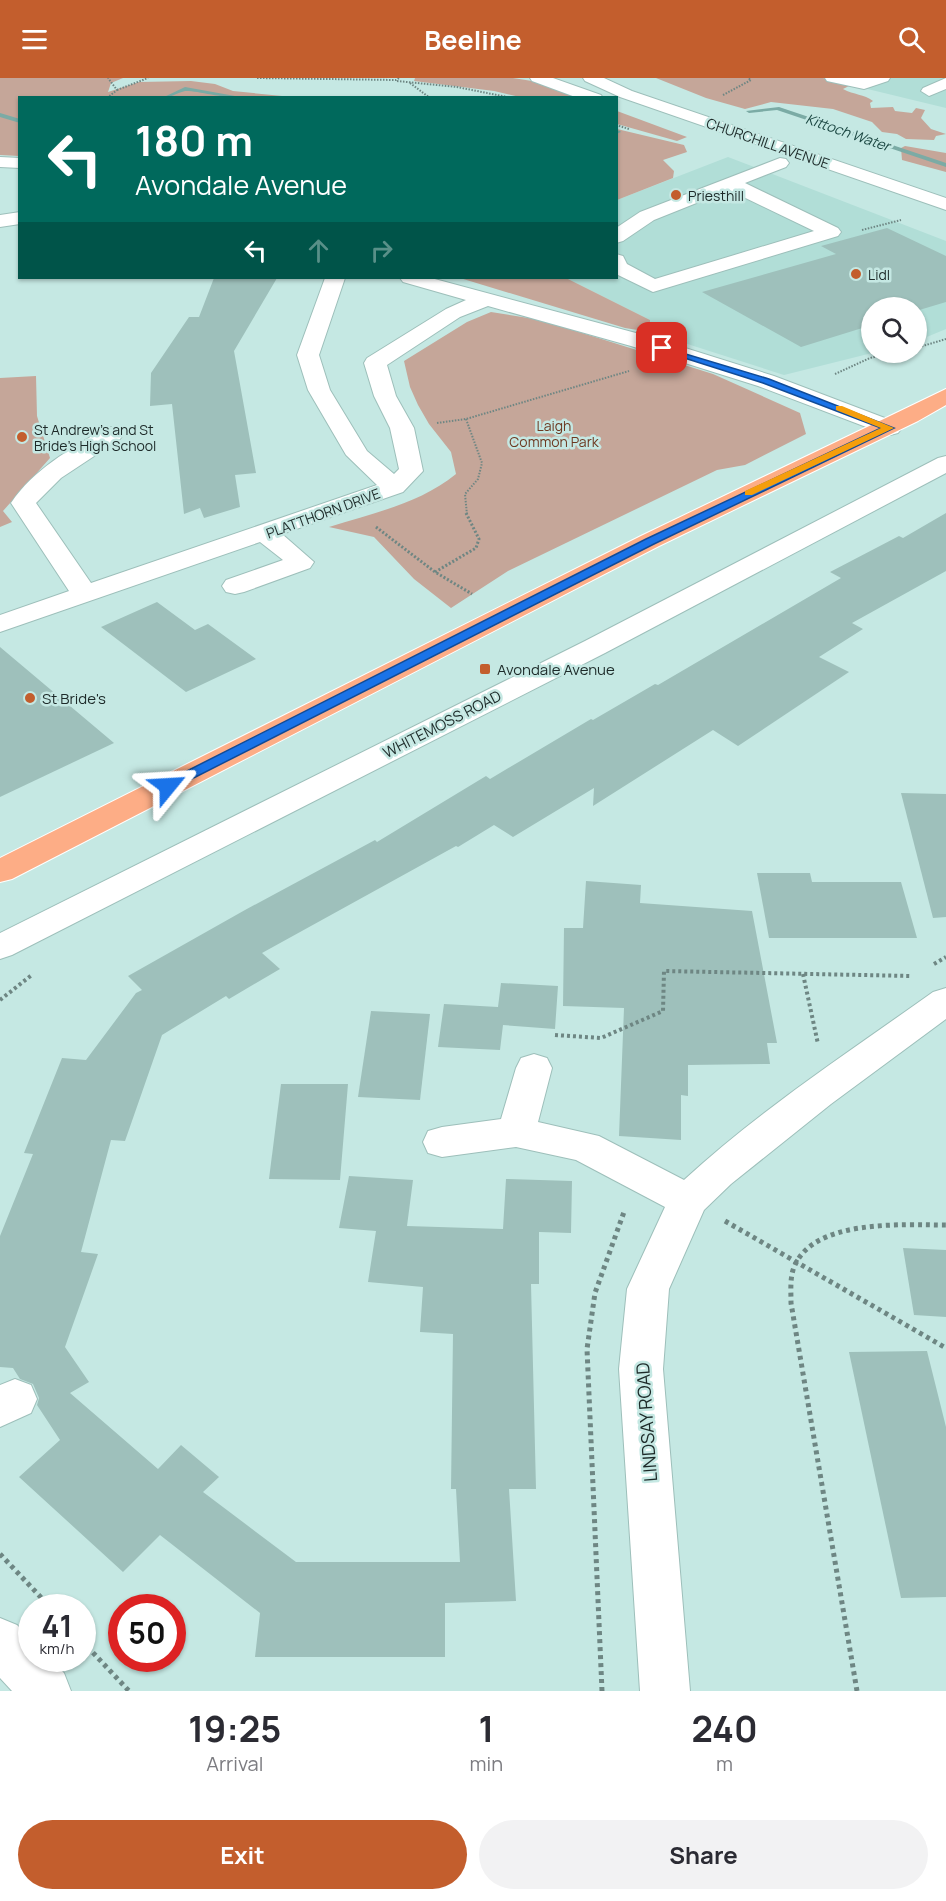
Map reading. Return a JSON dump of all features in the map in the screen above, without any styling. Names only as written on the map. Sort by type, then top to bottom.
[{"type":"main road","points":[[0,871],[650,541],[790,473],[890,428],[946,396]]},
{"type":"street","points":[[538,78],[589,96]]},
{"type":"street","name":"CHURCHILL AVENUE","points":[[591,78],[618,91],[946,204]]},
{"type":"street","points":[[833,78],[864,84],[882,78]]},
{"type":"street","points":[[946,83],[929,91],[946,95]]},
{"type":"street","name":"CHURCHILL AVENUE","points":[[618,106],[946,222]]},
{"type":"street","points":[[0,162],[18,163]]},
{"type":"street","points":[[618,236],[647,216],[780,163]]},
{"type":"street","points":[[730,183],[831,232]]},
{"type":"street","points":[[0,221],[18,218]]},
{"type":"street","points":[[618,267],[653,286],[831,232]]},
{"type":"street","points":[[335,279],[308,355],[319,390],[358,455],[394,487]]},
{"type":"street","points":[[414,279],[685,355],[890,428]]},
{"type":"street","name":"PLATTHORN DRIVE","points":[[0,624],[394,487],[411,471],[402,428],[385,396],[375,363],[453,313],[486,299]]},
{"type":"street","points":[[85,594],[23,502],[32,489],[58,467],[112,434]]},
{"type":"street","name":"WHITEMOSS ROAD","points":[[0,947],[595,647],[946,463]]},
{"type":"street","points":[[235,586],[301,562],[266,533]]},
{"type":"street","name":"LINDSAY ROAD","points":[[665,1691],[664,1654],[640,1369],[648,1289],[688,1200],[717,1173],[818,1094],[932,980]]},
{"type":"street","points":[[516,1132],[534,1068]]},
{"type":"street","points":[[442,1142],[516,1132],[585,1147],[688,1200]]},
{"type":"street","points":[[0,1642],[46,1691]]},
{"type":"path","points":[[108,78],[117,90]]},
{"type":"path","points":[[110,96],[117,90],[148,78]]},
{"type":"path","points":[[257,78],[398,79]]},
{"type":"path","points":[[381,78],[499,96]]},
{"type":"path","points":[[722,95],[751,80],[748,78]]},
{"type":"path","points":[[409,82],[427,96]]},
{"type":"path","points":[[831,232],[867,230],[908,218]]},
{"type":"path","points":[[927,345],[946,339]]},
{"type":"path","points":[[435,572],[476,548],[479,539],[465,511],[465,494],[478,479],[482,463],[466,419],[685,355]]},
{"type":"path","points":[[805,396],[839,370],[861,361]]},
{"type":"path","points":[[374,526],[435,572],[473,595]]},
{"type":"path","points":[[534,1068],[538,1034],[601,1038],[663,1011],[664,971],[913,976],[932,980],[946,957]]},
{"type":"path","points":[[803,974],[820,1051]]},
{"type":"path","points":[[688,1200],[946,1348]]},
{"type":"path","points":[[857,1691],[791,1303],[793,1268],[813,1245],[845,1229],[946,1225]]},
{"type":"path","points":[[0,1554],[38,1594]]},
{"type":"path","points":[[96,1656],[129,1691]]},
{"type":"shaded area","points":[[823,78],[946,78],[946,108],[851,85]]},
{"type":"shaded area","points":[[728,157],[946,241],[946,329],[927,337],[927,297],[861,297],[861,356],[784,375],[650,332],[650,320],[568,279],[618,279],[618,200]]},
{"type":"green space","points":[[0,78],[123,78],[111,83],[108,92],[139,82],[191,81],[215,84],[233,91],[282,96],[18,96],[18,156],[0,155]]},
{"type":"green space","points":[[415,78],[513,78],[532,81],[576,96],[516,96],[414,81]]},
{"type":"green space","points":[[656,78],[823,78],[851,85],[843,89],[873,101],[870,103],[871,108],[893,107],[895,111],[912,113],[916,108],[925,110],[921,118],[931,129],[946,134],[936,136],[934,140],[906,139],[897,134],[882,132],[872,122],[833,109],[771,102],[745,109],[706,98]]},
{"type":"green space","points":[[618,112],[687,137],[677,141],[618,124]]},
{"type":"green space","points":[[618,129],[684,145],[687,152],[663,160],[674,171],[673,178],[618,200]]},
{"type":"green space","points":[[905,146],[946,153],[946,172],[902,160],[901,148]]},
{"type":"green space","points":[[463,279],[568,279],[650,320],[650,332],[625,328]]},
{"type":"green space","name":"Laigh Common Park","points":[[491,312],[541,320],[713,374],[800,413],[806,434],[745,465],[717,470],[508,571],[451,608],[414,579],[374,537],[329,527],[411,500],[427,493],[456,474],[451,452],[429,424],[418,405],[410,387],[404,361],[467,322]]},
{"type":"green space","name":"St Andrew's and St Bride's High School","points":[[36,376],[37,416],[50,458],[3,511],[12,522],[0,527],[0,378]]},
{"type":"building","name":"Lidl","points":[[887,228],[946,256],[946,302],[927,308],[927,297],[861,297],[861,328],[801,347],[702,292],[836,254],[821,246]]},
{"type":"building","points":[[214,279],[276,279],[234,351],[256,473],[235,475],[240,507],[204,518],[200,508],[184,514],[172,404],[150,406],[151,373],[189,317],[199,317]]},
{"type":"building","points":[[946,513],[946,571],[852,623],[863,629],[819,657],[849,672],[738,746],[713,730],[593,806],[594,788],[513,837],[494,825],[458,847],[456,846],[262,953],[280,969],[229,999],[226,996],[162,1035],[125,1141],[111,1140],[81,1252],[98,1254],[65,1347],[89,1382],[70,1393],[158,1469],[181,1445],[219,1477],[203,1492],[296,1562],[460,1562],[456,1489],[451,1489],[453,1334],[420,1332],[423,1287],[368,1282],[376,1231],[339,1228],[349,1176],[413,1180],[407,1226],[503,1229],[506,1179],[572,1181],[571,1233],[539,1232],[539,1284],[531,1284],[536,1489],[509,1489],[516,1601],[445,1603],[445,1657],[255,1657],[260,1613],[160,1535],[123,1572],[19,1477],[60,1440],[37,1405],[39,1398],[33,1384],[20,1379],[13,1368],[0,1367],[0,1236],[33,1154],[24,1153],[62,1058],[86,1060],[136,993],[142,990],[128,976],[375,840],[377,842],[486,776],[490,779],[591,719],[593,720],[655,684],[658,685],[841,578],[830,572],[899,536],[903,538]]},
{"type":"building","points":[[157,602],[195,630],[208,624],[256,659],[186,692],[101,627]]},
{"type":"building","points":[[0,647],[114,743],[0,797]]},
{"type":"building","points":[[901,793],[946,794],[946,917],[933,918]]},
{"type":"building","points":[[757,873],[810,873],[812,882],[901,882],[917,938],[769,938]]},
{"type":"building","points":[[586,881],[641,885],[640,903],[752,911],[777,1043],[767,1043],[770,1064],[688,1065],[688,1096],[681,1095],[681,1140],[619,1136],[624,1008],[563,1006],[564,928],[583,928]]},
{"type":"building","points":[[501,983],[558,986],[555,1029],[503,1025],[500,1050],[438,1047],[444,1004],[498,1007]]},
{"type":"building","points":[[371,1011],[430,1014],[420,1100],[358,1097]]},
{"type":"building","points":[[281,1084],[348,1084],[340,1180],[269,1179]]},
{"type":"building","points":[[903,1248],[946,1250],[946,1317],[914,1315]]},
{"type":"building","points":[[927,1351],[946,1427],[946,1597],[901,1598],[849,1352]]},
{"type":"waterway","name":"Kittoch Water","points":[[169,96],[185,89],[224,96]]},
{"type":"waterway","name":"Kittoch Water","points":[[749,111],[777,108],[946,165]]},
{"type":"waterway","name":"Kittoch Water","points":[[0,115],[18,120]]},
{"type":"slow traffic","points":[[749,493],[890,428],[839,408]]},
{"type":"place","name":"Priesthill","points":[[676,195]]},
{"type":"place","name":"Lidl","points":[[856,274]]},
{"type":"place","name":"St Andrew's and St Bride's High School","points":[[22,437]]},
{"type":"place","name":"Avondale Avenue","points":[[485,669]]},
{"type":"place","name":"St Bride's","points":[[30,698]]},
{"type":"route","points":[[168,786],[650,541],[790,473],[890,428],[766,381],[662,348]]}]
